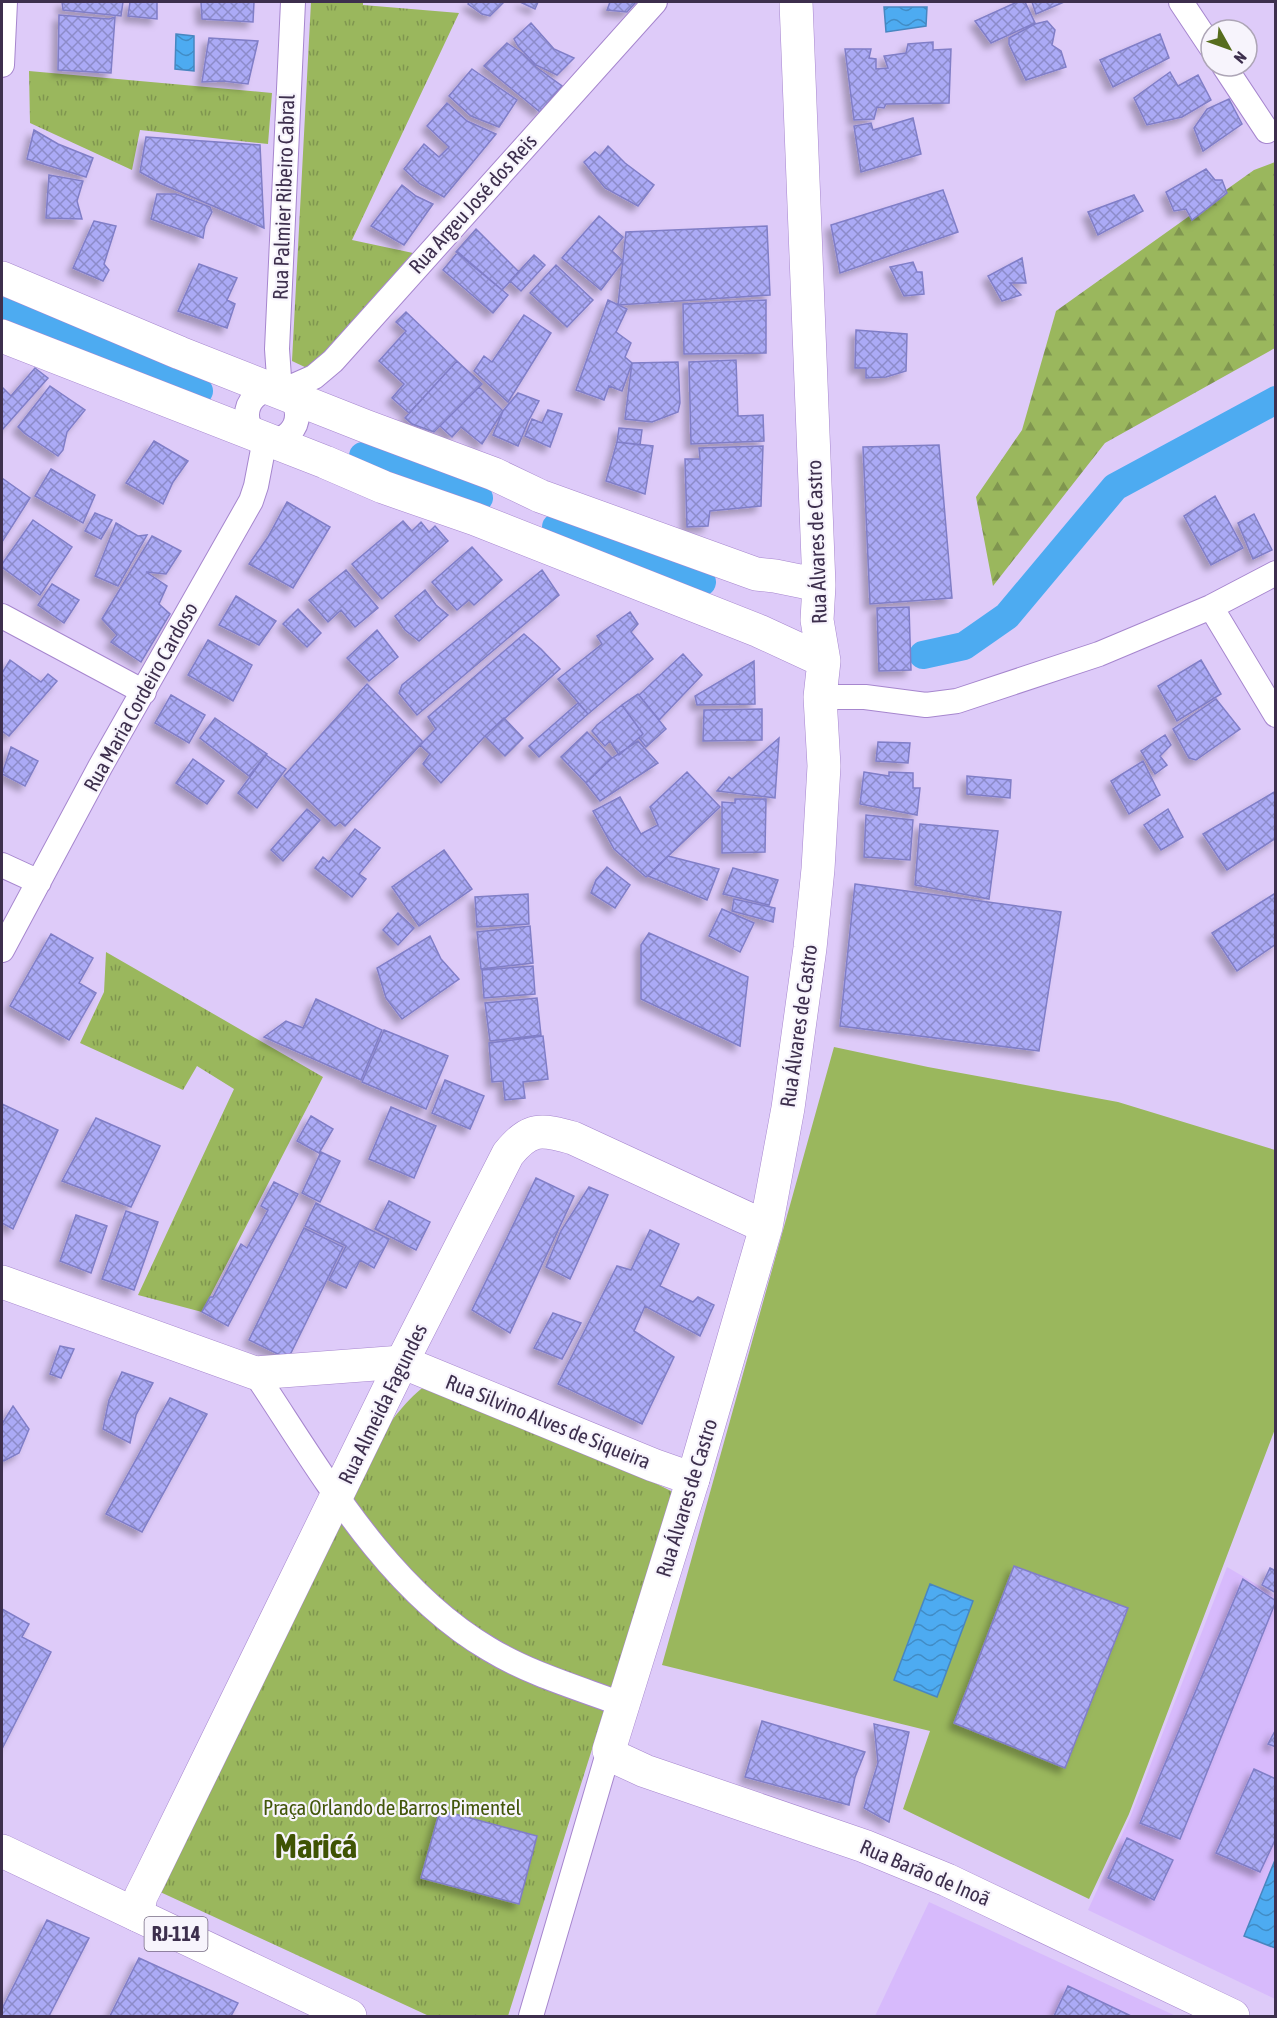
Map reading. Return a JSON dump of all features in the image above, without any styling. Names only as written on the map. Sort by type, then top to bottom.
[{"type":"main road","name":"Rua Álvares de Castro","points":[[609,1750],[693,1479],[766,1227],[788,1108],[816,891],[824,766],[819,697],[824,661],[817,620],[819,585],[796,2]]},
{"type":"main road","points":[[2,278],[180,353],[364,426],[494,474],[540,496],[756,574],[819,585]]},
{"type":"main road","points":[[2,336],[748,626],[824,661]]},
{"type":"main road","name":"Rua Almeida Fagundes","points":[[137,1915],[141,1896],[402,1362],[508,1154],[530,1133],[551,1132],[573,1138],[766,1227]]},
{"type":"main road","points":[[2,1282],[255,1373],[402,1362]]},
{"type":"main road","name":"Rua Silvino Alves de Siqueira","points":[[402,1362],[653,1465],[693,1479]]},
{"type":"main road","name":"Rua Barão de Inoã","points":[[609,1750],[618,1759],[645,1771],[864,1846],[947,1880],[1233,2016]]},
{"type":"main road","name":"RJ-114","points":[[2,1851],[350,2016]]},
{"type":"street","points":[[2,65],[6,2]]},
{"type":"street","name":"Rua Palmier Ribeiro Cabral","points":[[280,392],[277,349],[293,2]]},
{"type":"street","name":"Rua Argeu José dos Reis","points":[[280,392],[314,377],[333,361],[655,2]]},
{"type":"street","points":[[1181,2],[1199,29]]},
{"type":"street","points":[[1232,78],[1267,131]]},
{"type":"street","points":[[265,392],[280,392],[292,401],[297,415],[296,423],[287,435],[280,439],[265,439],[252,430],[248,416],[249,408],[252,401],[265,392]]},
{"type":"street","name":"Rua Maria Cordeiro Cardoso","points":[[2,950],[100,767],[251,501],[265,439]]},
{"type":"street","points":[[819,697],[865,696],[926,705],[957,701],[1099,654],[1211,607],[1275,573]]},
{"type":"street","points":[[1211,607],[1275,715]]},
{"type":"street","points":[[2,616],[144,692]]},
{"type":"street","points":[[2,865],[39,882]]},
{"type":"street","points":[[255,1373],[337,1497],[406,1583],[449,1622],[488,1649],[518,1664],[624,1705]]},
{"type":"street","name":"Rua Álvares de Castro","points":[[531,2016],[609,1750]]},
{"type":"shaded area","points":[[1227,1567],[1275,1595],[1275,1999],[1088,1910],[1131,1815]]},
{"type":"shaded area","points":[[929,1902],[1176,2016],[875,2016]]},
{"type":"green space","points":[[311,2],[363,2],[363,5],[459,13],[352,240],[413,253],[309,369],[292,361]]},
{"type":"green space","points":[[29,71],[272,93],[268,144],[140,130],[132,170],[30,123]]},
{"type":"green space","points":[[1275,162],[1275,348],[1105,443],[993,586],[976,497],[1022,430],[1056,311],[1254,170]]},
{"type":"green space","points":[[106,952],[323,1077],[202,1312],[138,1295],[234,1089],[197,1066],[183,1090],[80,1043],[104,992]]},
{"type":"green space","points":[[834,1047],[1118,1102],[1275,1150],[1275,1429],[1129,1814],[1089,1899],[903,1809],[930,1731],[662,1665]]},
{"type":"green space","name":"Praça Orlando de Barros Pimentel","points":[[440,1376],[673,1492],[508,2016],[429,2016],[158,1891],[379,1438],[413,1396]]},
{"type":"water","points":[[884,7],[927,7],[926,26],[886,32]]},
{"type":"water","points":[[176,34],[194,36],[194,71],[175,69]]},
{"type":"water","points":[[930,1584],[973,1601],[937,1697],[894,1680]]},
{"type":"water","points":[[1275,1860],[1275,1948],[1244,1936]]},
{"type":"building","points":[[62,2],[123,2],[121,16],[63,10]]},
{"type":"building","points":[[130,2],[157,2],[157,19],[128,16]]},
{"type":"building","points":[[201,2],[254,2],[253,22],[202,19]]},
{"type":"building","points":[[469,2],[504,2],[490,16],[482,14],[468,4]]},
{"type":"building","points":[[520,2],[538,2],[535,9]]},
{"type":"building","points":[[610,2],[636,2],[627,12],[607,10]]},
{"type":"building","points":[[1017,2],[1025,2],[1035,23],[991,43],[975,21]]},
{"type":"building","points":[[1032,2],[1064,2],[1036,14]]},
{"type":"building","points":[[59,15],[109,19],[115,17],[111,73],[58,70]]},
{"type":"building","points":[[1047,21],[1055,30],[1052,45],[1061,51],[1066,67],[1026,80],[1009,44],[1009,38],[1035,24]]},
{"type":"building","points":[[531,23],[554,49],[574,58],[557,75],[536,65],[514,39]]},
{"type":"building","points":[[1160,34],[1169,58],[1113,87],[1100,60]]},
{"type":"building","points":[[209,38],[258,41],[248,84],[223,81],[202,82]]},
{"type":"building","points":[[933,42],[933,50],[951,49],[949,103],[886,104],[884,108],[877,107],[874,119],[854,120],[845,49],[871,49],[869,58],[876,59],[876,69],[888,68],[884,56],[906,53],[908,44]]},
{"type":"building","points":[[507,43],[562,86],[540,112],[484,66]]},
{"type":"building","points":[[472,69],[517,100],[499,127],[471,116],[449,96]]},
{"type":"building","points":[[1170,72],[1178,86],[1198,75],[1211,100],[1182,117],[1147,125],[1134,98]]},
{"type":"building","points":[[1229,99],[1242,124],[1203,151],[1194,128],[1207,109]]},
{"type":"building","points":[[447,103],[467,121],[496,134],[444,197],[420,184],[404,169],[424,144],[439,157],[449,147],[427,126]]},
{"type":"building","points":[[913,118],[921,154],[861,172],[854,126],[871,123],[873,130]]},
{"type":"building","points":[[34,130],[58,144],[93,158],[86,177],[27,159]]},
{"type":"building","points":[[146,137],[260,145],[264,228],[140,172]]},
{"type":"building","points":[[608,146],[625,163],[654,185],[638,206],[605,188],[584,162],[595,152],[600,156]]},
{"type":"building","points":[[1206,169],[1215,180],[1222,180],[1227,193],[1192,220],[1186,209],[1174,211],[1166,192]]},
{"type":"building","points":[[49,175],[83,181],[77,201],[82,219],[46,218]]},
{"type":"building","points":[[402,185],[416,196],[433,204],[404,245],[371,226]]},
{"type":"building","points":[[943,190],[958,232],[840,273],[831,225]]},
{"type":"building","points":[[157,194],[176,194],[210,207],[212,212],[205,226],[203,238],[151,219]]},
{"type":"building","points":[[1134,195],[1143,211],[1098,235],[1088,212]]},
{"type":"building","points":[[599,216],[623,237],[612,251],[623,261],[601,290],[562,258]]},
{"type":"building","points":[[94,221],[116,226],[104,264],[109,270],[103,281],[73,268]]},
{"type":"building","points":[[767,226],[770,295],[618,305],[626,232]]},
{"type":"building","points":[[476,229],[519,272],[502,290],[456,252]]},
{"type":"building","points":[[458,252],[508,295],[493,313],[443,270]]},
{"type":"building","points":[[534,255],[545,265],[521,291],[510,281]]},
{"type":"building","points":[[1022,258],[1026,283],[1010,283],[1021,295],[1002,301],[988,276]]},
{"type":"building","points":[[913,262],[917,272],[922,272],[924,294],[904,296],[890,267]]},
{"type":"building","points":[[199,264],[237,278],[227,300],[235,304],[227,328],[178,311]]},
{"type":"building","points":[[556,265],[593,300],[567,327],[530,293]]},
{"type":"building","points":[[608,300],[627,309],[616,332],[631,343],[625,357],[632,363],[622,391],[609,386],[604,400],[576,390]]},
{"type":"building","points":[[766,300],[766,353],[684,354],[683,304]]},
{"type":"building","points":[[406,312],[457,361],[409,413],[392,398],[404,384],[379,361],[406,331],[396,322]]},
{"type":"building","points":[[524,315],[551,333],[508,402],[474,371],[484,356],[492,362]]},
{"type":"building","points":[[856,330],[907,334],[906,371],[886,377],[866,378],[866,368],[855,368]]},
{"type":"building","points":[[736,360],[738,416],[763,415],[764,441],[691,444],[689,362]]},
{"type":"building","points":[[457,361],[482,384],[434,432],[412,424],[405,418]]},
{"type":"building","points":[[678,362],[680,403],[678,412],[652,422],[625,419],[632,363]]},
{"type":"building","points":[[35,368],[48,378],[2,430],[2,387],[11,396]]},
{"type":"building","points":[[50,386],[85,410],[67,432],[63,450],[58,456],[18,427]]},
{"type":"building","points":[[479,387],[503,411],[482,444],[461,427],[452,437],[440,426]]},
{"type":"building","points":[[518,393],[539,401],[518,446],[493,435],[503,411]]},
{"type":"building","points":[[548,410],[562,414],[550,447],[525,436],[532,419],[542,423]]},
{"type":"building","points":[[619,428],[642,430],[640,445],[617,442]]},
{"type":"building","points":[[154,441],[188,461],[173,482],[163,504],[126,483]]},
{"type":"building","points":[[617,442],[653,446],[645,494],[606,481]]},
{"type":"building","points":[[939,445],[952,598],[870,604],[863,447]]},
{"type":"building","points":[[763,446],[761,506],[710,511],[708,526],[687,527],[685,459],[700,459],[699,448]]},
{"type":"building","points":[[51,469],[95,495],[83,523],[35,496]]},
{"type":"building","points":[[2,478],[30,498],[2,542]]},
{"type":"building","points":[[1215,496],[1243,548],[1211,565],[1184,516]]},
{"type":"building","points":[[287,502],[330,527],[293,588],[249,564],[268,537]]},
{"type":"building","points":[[95,513],[112,520],[101,539],[85,531]]},
{"type":"building","points":[[1254,514],[1272,550],[1253,559],[1238,523]]},
{"type":"building","points":[[33,520],[72,547],[40,595],[2,567]]},
{"type":"building","points":[[403,521],[412,531],[421,522],[429,532],[435,526],[448,541],[382,599],[352,564]]},
{"type":"building","points":[[116,523],[138,536],[147,535],[118,586],[95,576]]},
{"type":"building","points":[[152,536],[181,551],[166,574],[146,572],[167,586],[159,604],[170,614],[141,662],[111,642],[117,635],[102,619]]},
{"type":"building","points":[[472,547],[502,580],[474,605],[469,600],[457,610],[432,582]]},
{"type":"building","points":[[346,570],[378,608],[355,627],[341,610],[328,622],[309,600]]},
{"type":"building","points":[[542,570],[559,595],[417,715],[399,693],[402,685]]},
{"type":"building","points":[[52,584],[79,600],[64,623],[38,605]]},
{"type":"building","points":[[425,590],[436,605],[448,615],[419,641],[405,630],[395,616]]},
{"type":"building","points":[[236,596],[276,621],[259,645],[219,625]]},
{"type":"building","points":[[909,607],[911,670],[879,671],[877,608]]},
{"type":"building","points":[[298,609],[321,633],[307,647],[283,624]]},
{"type":"building","points":[[630,612],[638,624],[631,632],[653,659],[588,714],[558,679],[602,644],[597,636]]},
{"type":"building","points":[[377,630],[398,657],[369,681],[347,658]]},
{"type":"building","points":[[524,634],[560,669],[485,736],[441,783],[423,764],[430,754],[420,745],[436,729],[428,717]]},
{"type":"building","points":[[208,640],[252,665],[233,701],[188,675]]},
{"type":"building","points":[[683,654],[702,675],[659,720],[639,695]]},
{"type":"building","points":[[10,660],[41,682],[48,674],[57,681],[9,736],[2,731],[2,673]]},
{"type":"building","points":[[1201,660],[1221,694],[1177,721],[1158,686]]},
{"type":"building","points":[[754,661],[755,704],[697,705],[695,696]]},
{"type":"building","points":[[367,684],[423,742],[345,826],[340,822],[335,826],[284,776]]},
{"type":"building","points":[[638,694],[666,729],[646,747],[639,738],[643,734],[622,705]]},
{"type":"building","points":[[171,695],[205,715],[189,743],[155,723]]},
{"type":"building","points":[[1216,699],[1240,729],[1196,760],[1189,758],[1173,729]]},
{"type":"building","points":[[578,703],[588,714],[539,757],[529,746]]},
{"type":"building","points":[[622,705],[643,734],[619,755],[610,741],[605,746],[592,731]]},
{"type":"building","points":[[762,709],[762,740],[703,741],[704,710]]},
{"type":"building","points":[[215,718],[267,754],[249,776],[200,738]]},
{"type":"building","points":[[504,718],[523,738],[505,756],[485,736]]},
{"type":"building","points":[[587,732],[612,758],[586,783],[561,757]]},
{"type":"building","points":[[1165,735],[1171,745],[1160,756],[1167,765],[1155,774],[1141,751]]},
{"type":"building","points":[[779,738],[775,798],[717,791],[729,777],[732,779]]},
{"type":"building","points":[[638,741],[658,763],[600,801],[586,783],[609,760]]},
{"type":"building","points":[[878,742],[910,743],[908,763],[876,761]]},
{"type":"building","points":[[11,747],[38,761],[25,786],[2,774]]},
{"type":"building","points":[[266,755],[286,769],[257,808],[238,793]]},
{"type":"building","points":[[193,759],[224,781],[207,804],[176,783]]},
{"type":"building","points":[[1143,761],[1160,795],[1129,814],[1111,781]]},
{"type":"building","points":[[687,772],[720,807],[646,877],[614,849],[593,811],[620,797],[641,834],[658,825],[650,807]]},
{"type":"building","points":[[864,772],[889,776],[889,772],[913,773],[913,788],[920,788],[917,815],[860,804]]},
{"type":"building","points":[[967,776],[1011,780],[1010,798],[967,794]]},
{"type":"building","points":[[1276,791],[1276,838],[1227,870],[1203,834]]},
{"type":"building","points":[[735,799],[766,799],[765,852],[722,853],[722,802],[735,803]]},
{"type":"building","points":[[307,809],[320,820],[283,861],[271,850]]},
{"type":"building","points":[[1168,809],[1183,837],[1161,850],[1144,825]]},
{"type":"building","points":[[866,815],[913,820],[910,860],[864,857]]},
{"type":"building","points":[[920,824],[998,831],[989,899],[915,885]]},
{"type":"building","points":[[355,829],[380,848],[359,874],[366,879],[352,897],[315,868],[323,857],[329,862]]},
{"type":"building","points":[[444,850],[472,889],[419,926],[392,887]]},
{"type":"building","points":[[668,856],[719,869],[707,900],[648,876]]},
{"type":"building","points":[[607,867],[630,885],[615,908],[591,893],[596,880]]},
{"type":"building","points":[[733,868],[778,880],[769,905],[723,894]]},
{"type":"building","points":[[855,884],[1061,912],[1039,1051],[840,1026]]},
{"type":"building","points":[[528,894],[529,924],[477,927],[475,897]]},
{"type":"building","points":[[1274,894],[1276,896],[1276,944],[1237,971],[1212,933]]},
{"type":"building","points":[[734,899],[775,908],[773,922],[732,911]]},
{"type":"building","points":[[722,909],[754,923],[740,952],[709,936]]},
{"type":"building","points":[[398,913],[414,928],[398,945],[383,930]]},
{"type":"building","points":[[530,926],[533,963],[481,969],[477,932]]},
{"type":"building","points":[[649,933],[748,977],[740,1046],[641,999],[641,945]]},
{"type":"building","points":[[51,934],[93,958],[79,983],[96,993],[69,1040],[10,1006]]},
{"type":"building","points":[[430,936],[441,959],[459,979],[402,1019],[386,998],[377,968]]},
{"type":"building","points":[[533,966],[535,994],[484,998],[482,970]]},
{"type":"building","points":[[537,998],[541,1035],[490,1041],[485,1003]]},
{"type":"building","points":[[316,999],[382,1030],[361,1080],[264,1037],[286,1021],[303,1028]]},
{"type":"building","points":[[384,1030],[448,1056],[426,1109],[362,1082]]},
{"type":"building","points":[[543,1036],[548,1079],[523,1082],[525,1098],[505,1100],[503,1081],[492,1082],[489,1043]]},
{"type":"building","points":[[445,1080],[484,1096],[470,1129],[432,1113]]},
{"type":"building","points":[[2,1104],[58,1130],[13,1229],[2,1223]]},
{"type":"building","points":[[391,1107],[436,1126],[414,1178],[369,1159]]},
{"type":"building","points":[[311,1116],[333,1129],[319,1153],[297,1141]]},
{"type":"building","points":[[96,1118],[160,1146],[131,1207],[62,1181]]},
{"type":"building","points":[[321,1152],[340,1161],[320,1202],[302,1193]]},
{"type":"building","points":[[536,1178],[574,1196],[510,1333],[472,1310]]},
{"type":"building","points":[[274,1182],[298,1194],[228,1326],[202,1312],[210,1297],[213,1297],[241,1244],[247,1248],[268,1210],[261,1206]]},
{"type":"building","points":[[589,1187],[608,1195],[570,1279],[546,1267],[561,1231]]},
{"type":"building","points":[[389,1201],[430,1222],[416,1250],[375,1229]]},
{"type":"building","points":[[316,1203],[389,1239],[374,1268],[360,1260],[346,1288],[329,1280],[346,1246],[305,1226]]},
{"type":"building","points":[[126,1211],[158,1222],[134,1290],[102,1279]]},
{"type":"building","points":[[76,1215],[107,1226],[91,1273],[60,1261]]},
{"type":"building","points":[[304,1228],[343,1247],[288,1359],[249,1340]]},
{"type":"building","points":[[650,1230],[679,1244],[660,1286],[693,1302],[698,1297],[714,1305],[700,1336],[645,1306],[634,1331],[674,1357],[642,1424],[558,1384],[617,1266],[631,1270]]},
{"type":"building","points":[[553,1313],[581,1323],[562,1359],[534,1348]]},
{"type":"building","points":[[60,1346],[74,1349],[61,1378],[50,1374]]},
{"type":"building","points":[[122,1372],[153,1383],[136,1415],[130,1443],[103,1429],[109,1400]]},
{"type":"building","points":[[170,1398],[207,1414],[142,1532],[106,1514]]},
{"type":"building","points":[[13,1406],[29,1429],[19,1453],[4,1461],[2,1460],[2,1424]]},
{"type":"building","points":[[1014,1566],[1128,1608],[1065,1768],[954,1723]]},
{"type":"building","points":[[1270,1568],[1276,1571],[1276,1593],[1262,1585]]},
{"type":"building","points":[[1243,1579],[1276,1601],[1180,1839],[1140,1823]]},
{"type":"building","points":[[2,1609],[29,1624],[22,1637],[51,1652],[2,1749]]},
{"type":"building","points":[[762,1721],[865,1752],[855,1777],[849,1805],[745,1777]]},
{"type":"building","points":[[874,1724],[909,1732],[889,1822],[864,1808],[878,1763]]},
{"type":"building","points":[[1276,1729],[1276,1747],[1268,1744]]},
{"type":"building","points":[[1254,1769],[1276,1779],[1276,1838],[1260,1872],[1216,1853]]},
{"type":"building","points":[[440,1810],[537,1836],[519,1904],[421,1878]]},
{"type":"building","points":[[1127,1838],[1173,1860],[1154,1900],[1108,1878]]},
{"type":"building","points":[[47,1920],[89,1938],[49,2016],[2,2016],[2,2009]]},
{"type":"building","points":[[139,1958],[238,2003],[231,2016],[110,2016]]},
{"type":"building","points":[[1068,1986],[1131,2016],[1054,2016]]},
{"type":"waterway","points":[[2,311],[199,391]]},
{"type":"waterway","points":[[923,655],[964,646],[1007,616],[1115,487],[1276,400]]},
{"type":"waterway","points":[[363,456],[479,498]]},
{"type":"waterway","points":[[556,527],[702,582]]},
{"type":"district","name":"Maricá","points":[[316,1846]]}]
